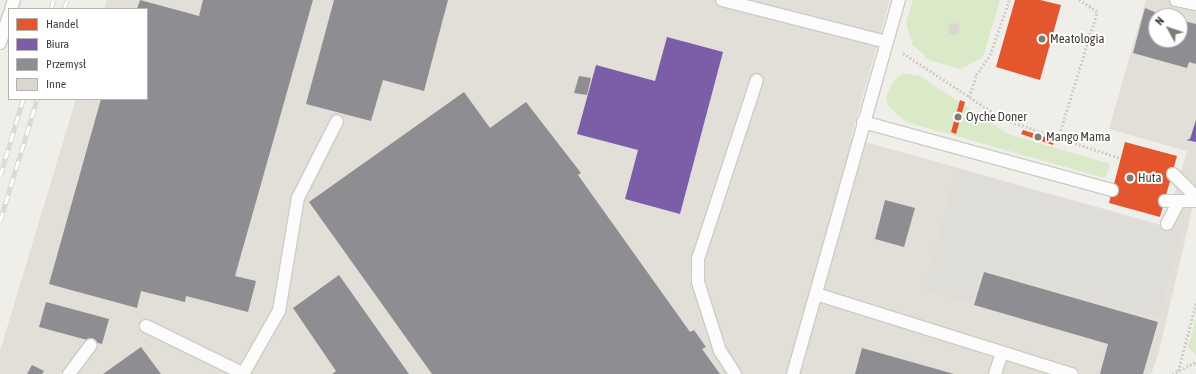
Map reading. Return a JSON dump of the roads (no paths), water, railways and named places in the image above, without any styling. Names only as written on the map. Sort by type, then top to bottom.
[{"type":"lane","points":[[722,0],[887,42]]},
{"type":"lane","points":[[793,374],[899,0]]},
{"type":"lane","points":[[1176,0],[1196,4]]},
{"type":"lane","points":[[0,43],[8,18]]},
{"type":"lane","points":[[735,374],[720,352],[698,282],[698,259],[757,80]]},
{"type":"lane","points":[[146,326],[243,374],[279,311],[298,198],[337,121]]},
{"type":"lane","points":[[864,122],[1112,190]]},
{"type":"lane","points":[[1173,174],[1196,197]]},
{"type":"lane","points":[[1165,201],[1196,201]]},
{"type":"lane","points":[[1167,224],[1179,201]]},
{"type":"lane","points":[[816,294],[1072,374]]},
{"type":"lane","points":[[69,374],[91,345]]},
{"type":"lane","points":[[995,374],[1002,353]]},
{"type":"railway","points":[[51,8],[53,0]]},
{"type":"railway","points":[[64,8],[67,0]]},
{"type":"railway","points":[[0,176],[23,100]]},
{"type":"railway","points":[[0,221],[37,100]]},
{"type":"place","name":"Meatologia","points":[[1042,39]]},
{"type":"place","name":"Oyche Doner","points":[[958,117]]},
{"type":"place","name":"Mango Mama","points":[[1038,137]]},
{"type":"place","name":"Huta","points":[[1130,178]]}]
